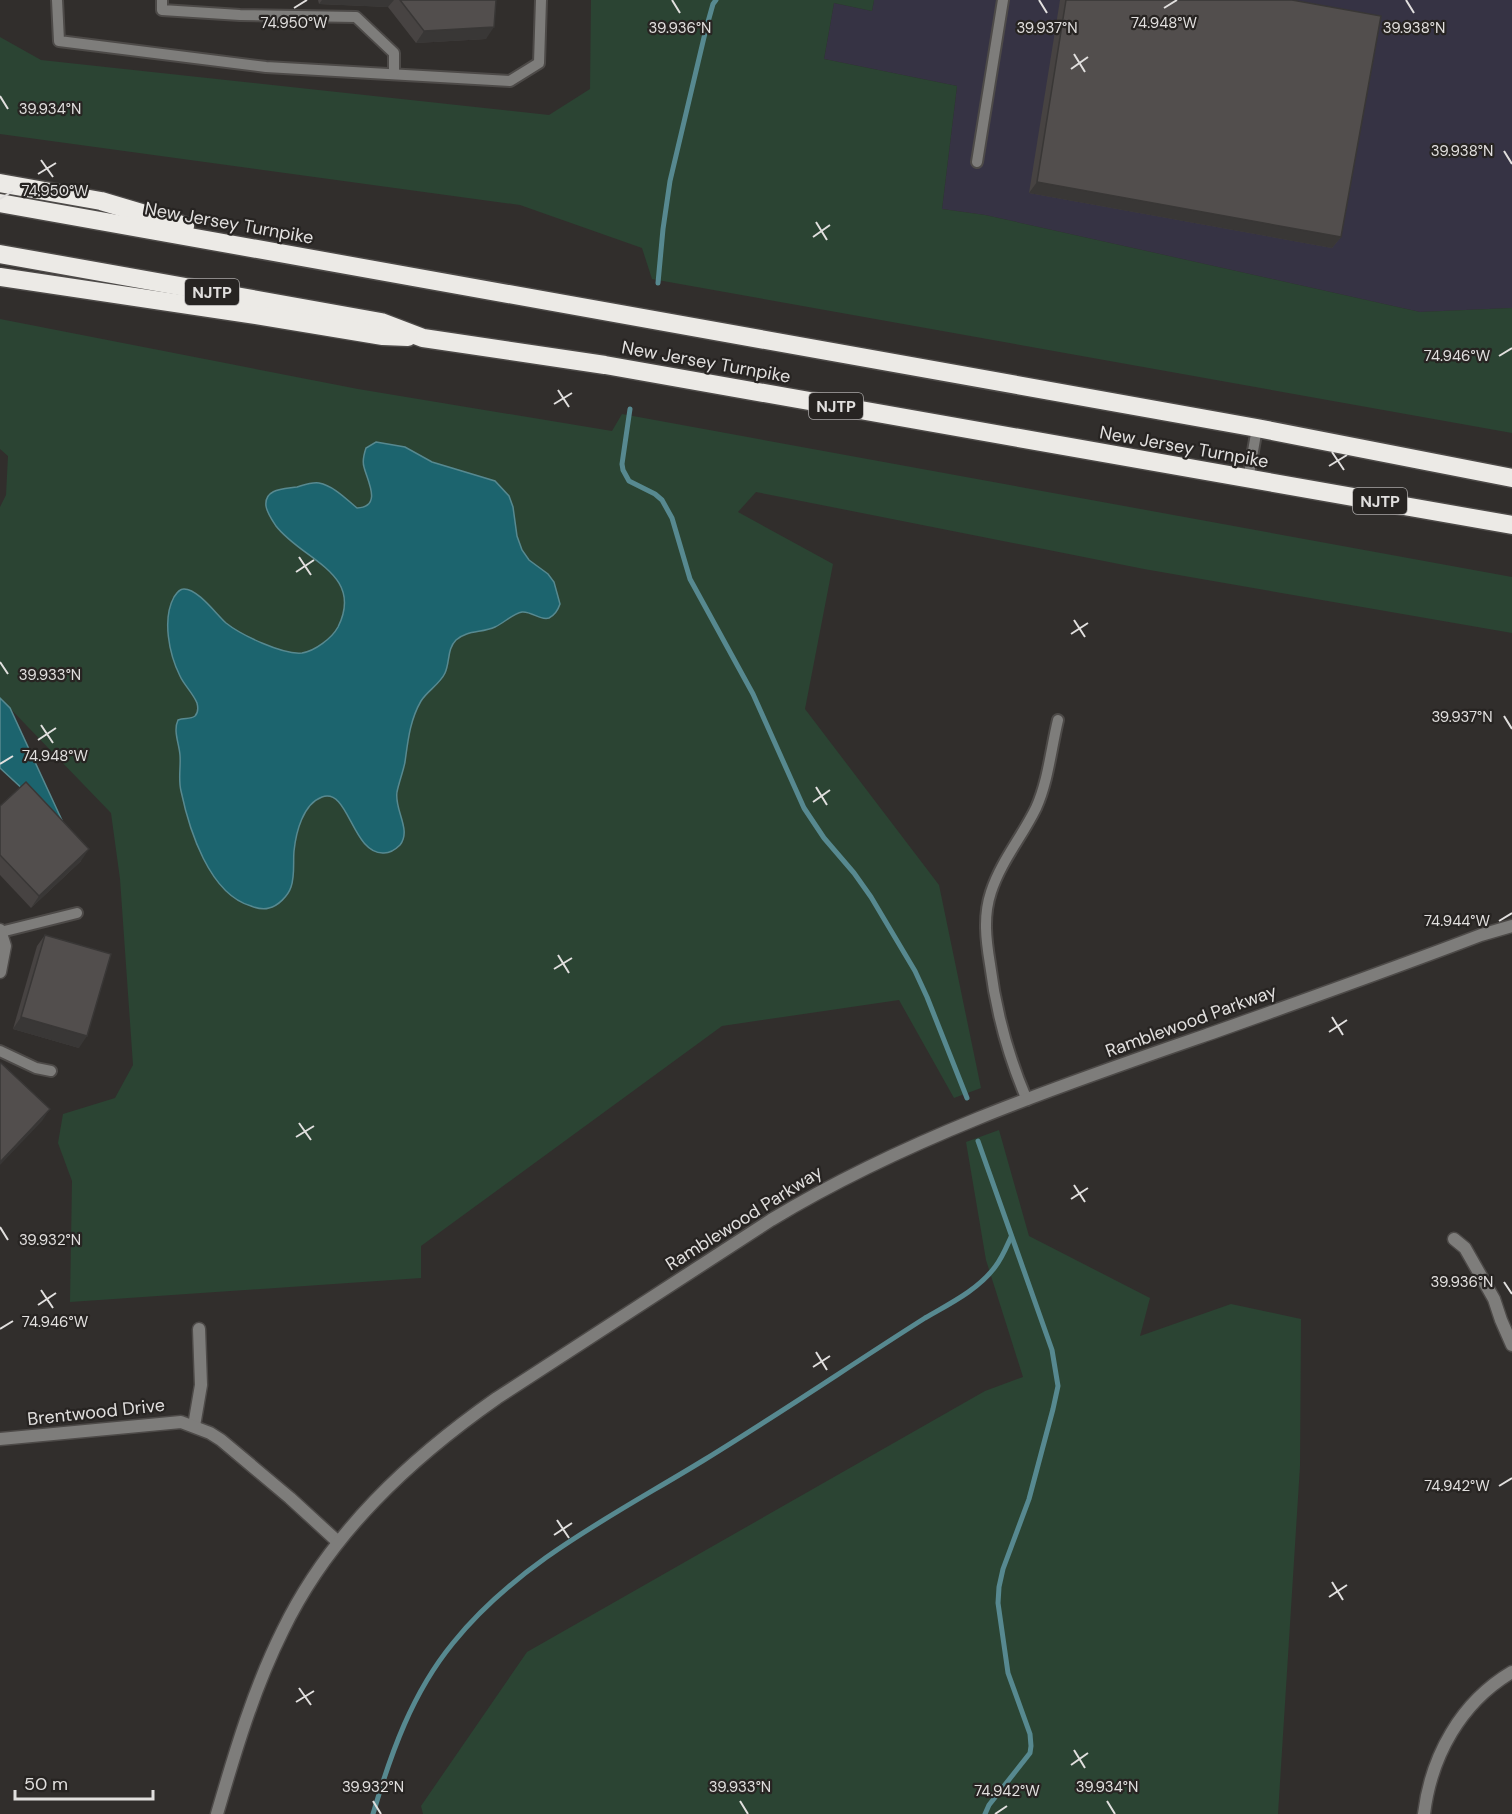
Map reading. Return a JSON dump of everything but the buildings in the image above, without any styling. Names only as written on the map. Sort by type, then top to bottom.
[{"type":"highway","points":[[0,183],[101,201],[279,253]]},
{"type":"highway","name":"New Jersey Turnpike","points":[[0,203],[1257,428],[1512,478]]},
{"type":"highway","name":"New Jersey Turnpike","points":[[0,254],[381,321],[423,338],[605,365],[1512,525]]},
{"type":"highway","points":[[0,277],[383,336],[423,338]]},
{"type":"street","name":"Ramblewood Parkway","points":[[217,1814],[253,1703],[283,1629],[307,1586],[338,1542],[374,1500],[464,1421],[745,1236],[807,1198],[861,1170],[917,1144],[1027,1100],[1481,935],[1512,926]]},
{"type":"street","points":[[0,931],[5,946],[0,972]]},
{"type":"street","points":[[1454,1239],[1466,1248],[1494,1299],[1512,1345]]},
{"type":"street","points":[[199,1329],[201,1385],[194,1426],[221,1440],[242,1456],[338,1542]]},
{"type":"street","name":"Brentwood Drive","points":[[0,1439],[147,1426],[167,1422],[182,1422],[194,1426]]},
{"type":"street","points":[[1424,1814],[1431,1778],[1455,1726],[1482,1694],[1512,1672]]},
{"type":"lane","points":[[57,0],[59,41],[266,67],[510,81],[539,63],[541,0]]},
{"type":"lane","points":[[162,0],[162,10],[240,15],[356,17],[394,53],[394,74]]},
{"type":"lane","points":[[977,162],[1003,0]]},
{"type":"lane","points":[[1248,480],[1257,428]]},
{"type":"lane","points":[[1027,1100],[1013,1068],[994,998],[986,917],[990,894],[999,870],[1036,808],[1058,720]]},
{"type":"lane","points":[[0,931],[77,913]]},
{"type":"lane","points":[[0,1051],[36,1068],[51,1071]]},
{"type":"shaded area","points":[[874,0],[1512,0],[1512,308],[1420,312],[985,215],[942,209],[957,86],[824,59],[834,3],[872,11]]},
{"type":"green space","points":[[591,0],[874,0],[872,11],[834,3],[824,59],[957,86],[942,209],[985,215],[1420,312],[1512,308],[1512,433],[652,279],[642,248],[520,205],[0,134],[0,37],[41,60],[549,115],[590,89]]},
{"type":"green space","points":[[0,319],[358,389],[612,431],[622,414],[1512,577],[1512,633],[1144,569],[756,492],[738,512],[833,564],[805,709],[939,885],[981,1088],[954,1098],[899,1000],[722,1026],[421,1246],[421,1278],[70,1302],[72,1181],[58,1143],[63,1114],[115,1098],[133,1065],[120,879],[111,813],[0,698],[0,507],[6,495],[8,456],[0,449]]},
{"type":"green space","points":[[999,1130],[1029,1236],[1150,1298],[1140,1336],[1231,1304],[1301,1319],[1300,1466],[1278,1814],[423,1814],[421,1806],[527,1652],[985,1391],[1023,1377],[986,1260],[966,1142]]},
{"type":"water","points":[[376,442],[405,447],[432,462],[495,481],[509,496],[522,550],[529,560],[548,574],[554,582],[560,604],[549,618],[522,612],[495,627],[460,637],[453,644],[445,673],[417,708],[408,738],[405,762],[397,792],[398,806],[404,826],[400,845],[386,853],[373,851],[357,834],[339,802],[331,797],[322,797],[305,812],[299,827],[290,890],[276,905],[267,909],[257,908],[236,899],[223,888],[203,858],[189,823],[180,786],[180,755],[176,728],[178,720],[195,716],[198,706],[180,676],[170,647],[168,616],[170,606],[179,590],[189,590],[201,597],[226,623],[262,643],[284,651],[302,653],[323,643],[338,627],[344,609],[343,593],[337,580],[327,569],[287,538],[276,526],[267,511],[266,500],[276,490],[316,483],[335,490],[357,508],[365,506],[369,503],[371,492],[363,465],[364,457],[366,448]]},
{"type":"water","points":[[0,698],[10,708],[66,829],[0,768]]},
{"type":"waterway","points":[[658,283],[670,181],[706,29],[716,0]]},
{"type":"waterway","points":[[630,409],[623,470],[629,481],[662,500],[672,518],[690,579],[753,694],[804,808],[824,838],[871,897],[915,971],[967,1098]]},
{"type":"waterway","points":[[978,1141],[1052,1350],[1058,1386],[1029,1499],[1003,1569],[999,1587],[998,1603],[1008,1673],[1030,1734],[1030,1753],[989,1805],[985,1814]]},
{"type":"waterway","points":[[373,1814],[395,1746],[426,1682],[453,1643],[508,1587],[570,1541],[732,1443],[972,1290],[995,1267],[1011,1237]]}]
